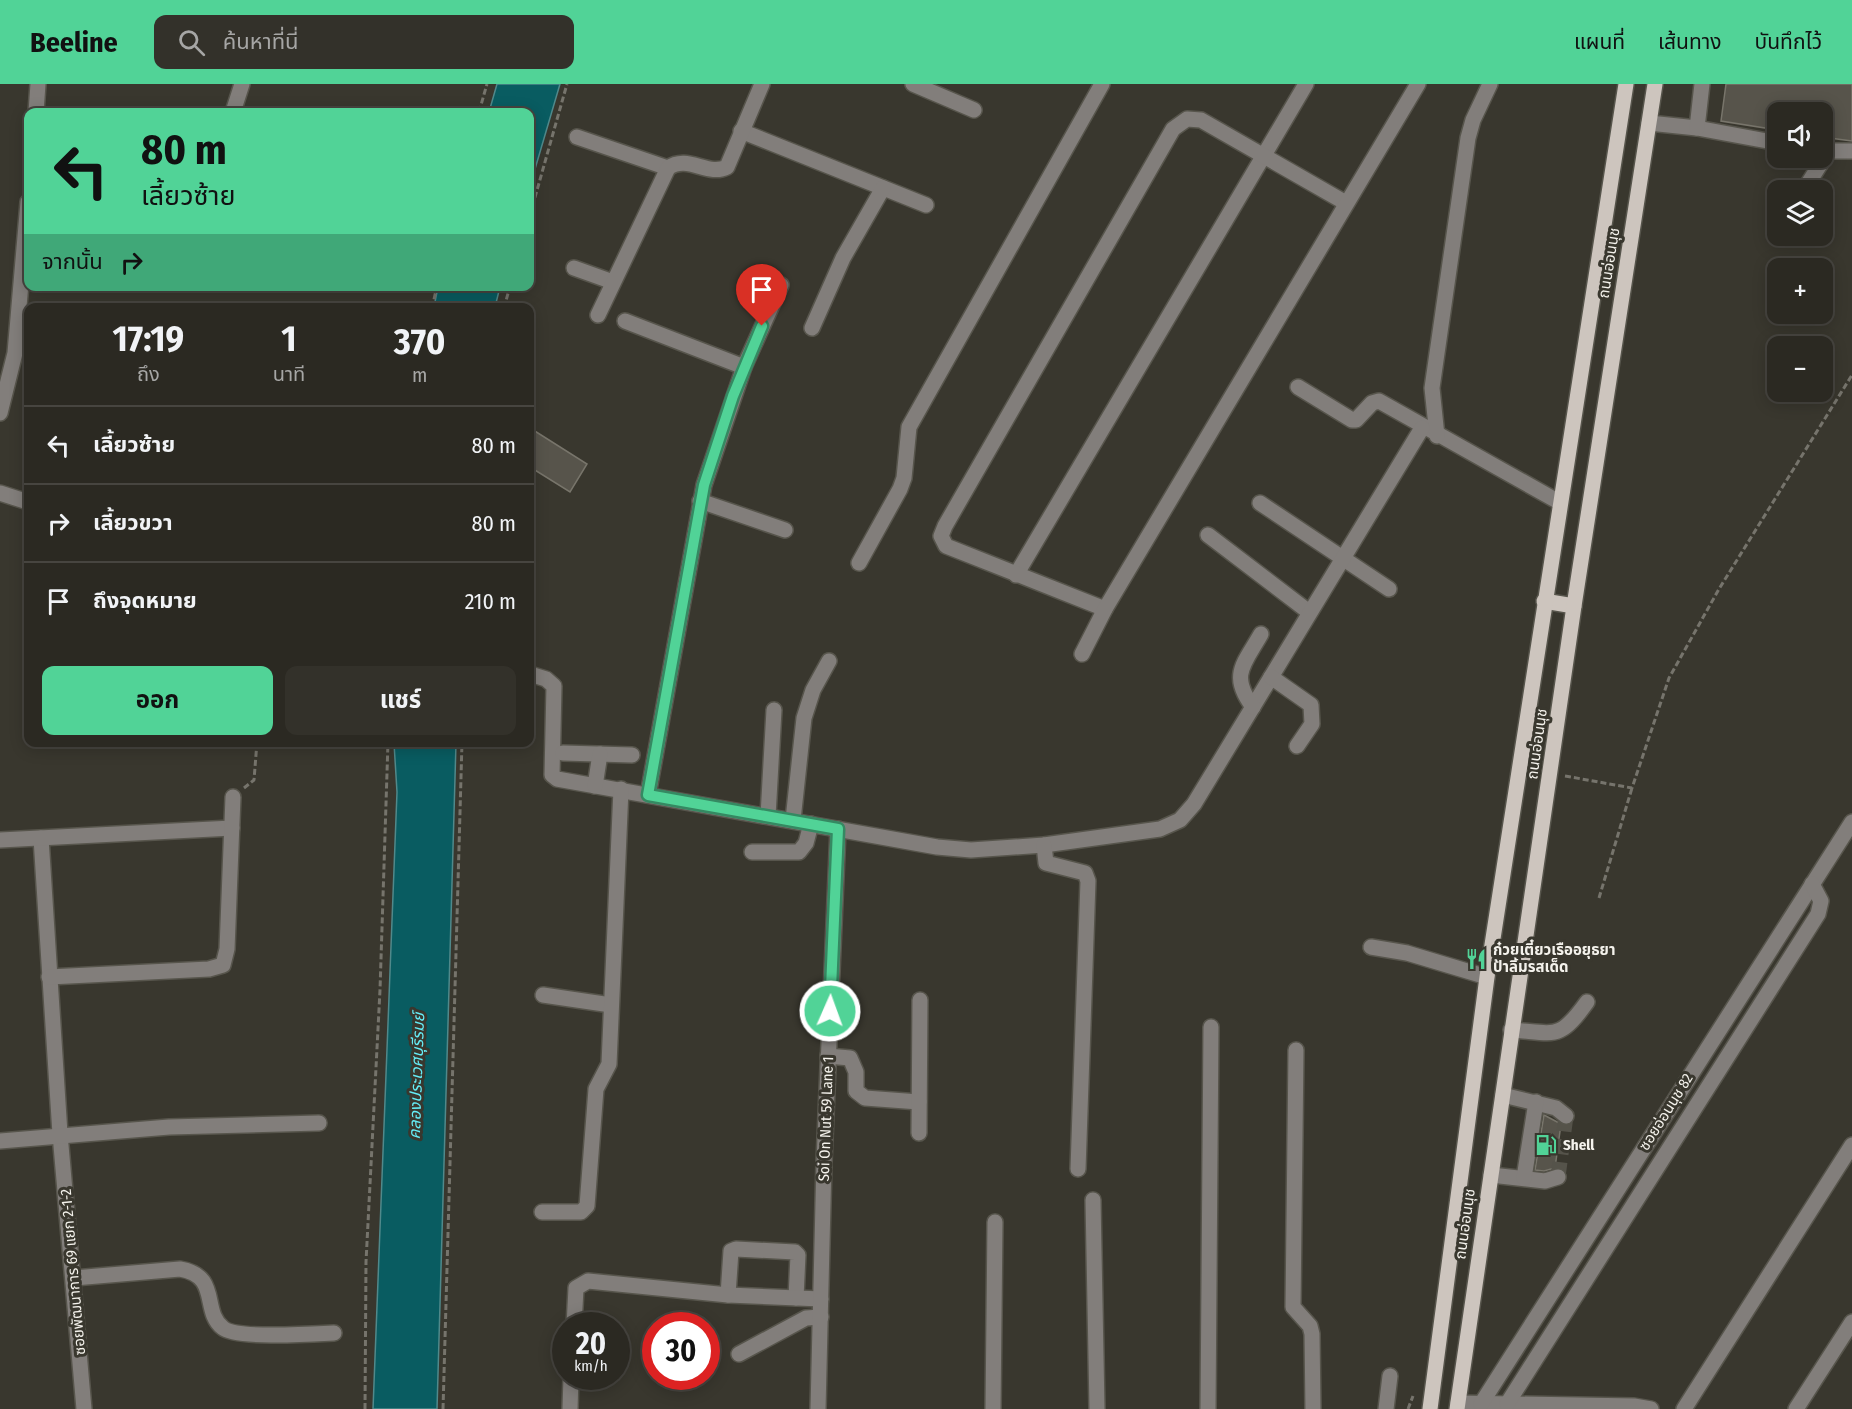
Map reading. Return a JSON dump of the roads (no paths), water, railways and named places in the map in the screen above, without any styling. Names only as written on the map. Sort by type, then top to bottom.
[{"type":"main road","name":"ถนนอ่อนนุช","points":[[1430,1409],[1487,977],[1559,502],[1626,84]]},
{"type":"main road","name":"ถนนอ่อนนุช","points":[[1458,1406],[1574,606],[1655,84]]},
{"type":"main road","points":[[1544,601],[1574,606]]},
{"type":"street","points":[[36,108],[38,84]]},
{"type":"street","points":[[234,108],[242,84]]},
{"type":"street","points":[[598,315],[668,168],[676,162],[689,162],[714,170],[727,168],[762,84]]},
{"type":"street","points":[[913,84],[974,110]]},
{"type":"street","points":[[858,563],[900,489],[904,478],[909,427],[1102,84]]},
{"type":"street","points":[[1016,575],[1306,84]]},
{"type":"street","points":[[1082,654],[1106,609],[1418,84]]},
{"type":"street","points":[[1437,436],[1432,388],[1468,138],[1473,120],[1490,84]]},
{"type":"street","points":[[1697,128],[1702,84]]},
{"type":"street","points":[[1106,609],[946,546],[941,536],[945,525],[1173,129],[1187,119],[1201,120],[1346,203]]},
{"type":"street","points":[[1649,123],[1697,128],[1767,141]]},
{"type":"street","points":[[741,131],[926,205]]},
{"type":"street","points":[[577,137],[668,168]]},
{"type":"street","points":[[1833,151],[1852,151]]},
{"type":"street","points":[[812,328],[843,258],[883,188]]},
{"type":"street","points":[[0,413],[15,353],[24,248]]},
{"type":"street","points":[[574,268],[613,282]]},
{"type":"street","points":[[648,795],[702,495],[744,368],[781,285]]},
{"type":"street","points":[[625,321],[744,368]]},
{"type":"street","points":[[1298,387],[1352,420],[1356,420],[1372,403],[1379,401],[1422,428],[1559,502]]},
{"type":"street","points":[[534,675],[546,679],[554,686],[552,775],[557,779],[937,847],[971,850],[1044,845],[1160,829],[1180,820],[1194,804],[1422,428]]},
{"type":"street","points":[[0,493],[24,501]]},
{"type":"street","points":[[702,495],[785,530]]},
{"type":"street","points":[[1260,503],[1389,589]]},
{"type":"street","points":[[1208,535],[1309,612]]},
{"type":"street","points":[[1253,707],[1242,692],[1239,683],[1242,667],[1261,634]]},
{"type":"street","points":[[793,820],[804,718],[813,690],[829,661]]},
{"type":"street","points":[[1270,677],[1311,705],[1312,724],[1297,746]]},
{"type":"street","points":[[768,816],[774,710]]},
{"type":"street","points":[[563,753],[632,755]]},
{"type":"street","points":[[596,786],[600,754]]},
{"type":"street","points":[[542,1212],[581,1212],[587,1206],[596,1089],[609,1064],[621,789]]},
{"type":"street","points":[[49,977],[209,969],[223,965],[227,949],[233,797]]},
{"type":"street","name":"ซอยอ่อนนุช 82","points":[[1481,1404],[1852,822]]},
{"type":"street","points":[[752,852],[799,852],[806,843],[811,824]]},
{"type":"street","points":[[0,840],[232,828]]},
{"type":"street","name":"Soi On Nut 59 Lane 1","points":[[818,1409],[828,1056],[838,829]]},
{"type":"street","name":"ซอยพัฒนาการ 69 แยก 2-1-2","points":[[41,838],[60,1134],[84,1409]]},
{"type":"street","points":[[1044,845],[1046,863],[1085,873],[1088,881],[1078,1169]]},
{"type":"street","points":[[1507,1404],[1818,914],[1821,901],[1812,884]]},
{"type":"street","points":[[1371,947],[1418,956],[1487,977]]},
{"type":"street","points":[[543,995],[611,1005]]},
{"type":"street","points":[[919,1133],[920,1000]]},
{"type":"street","points":[[1511,1030],[1559,1032],[1569,1027],[1587,1002]]},
{"type":"street","points":[[1209,1409],[1211,1027]]},
{"type":"street","points":[[1296,1050],[1293,1307],[1310,1326],[1312,1334],[1313,1409]]},
{"type":"street","points":[[828,1056],[850,1058],[856,1072],[856,1091],[865,1098],[919,1102]]},
{"type":"street","points":[[1503,1095],[1556,1108],[1566,1116]]},
{"type":"street","points":[[1524,1178],[1536,1102]]},
{"type":"street","points":[[0,1142],[60,1134],[169,1127],[319,1123]]},
{"type":"street","points":[[1684,1409],[1852,1144]]},
{"type":"street","points":[[1491,1175],[1551,1182],[1558,1177]]},
{"type":"street","points":[[1093,1200],[1097,1409]]},
{"type":"street","points":[[993,1409],[995,1222]]},
{"type":"street","points":[[728,1295],[731,1251],[736,1249],[795,1252],[798,1255],[796,1298]]},
{"type":"street","points":[[74,1278],[180,1269],[190,1271],[204,1282],[219,1323],[224,1329],[243,1334],[334,1334]]},
{"type":"street","points":[[575,1312],[576,1288],[588,1281],[728,1295],[821,1299]]},
{"type":"street","points":[[739,1354],[806,1318],[821,1317]]},
{"type":"street","points":[[1796,1409],[1852,1322]]},
{"type":"street","points":[[1386,1409],[1390,1376]]},
{"type":"street","points":[[570,1409],[571,1390]]},
{"type":"street","points":[[1458,1406],[1507,1404],[1634,1406],[1651,1409]]},
{"type":"water","points":[[497,84],[560,84],[534,172],[534,108],[490,108]]},
{"type":"water","points":[[437,291],[499,291],[496,303],[435,303]]},
{"type":"water","name":"คลองประเวศบุรีรมย์","points":[[394,747],[456,747],[437,1409],[373,1409],[397,792]]},
{"type":"tunnel","points":[[1558,1177],[1566,1116]]},
{"type":"place","name":"ก๋วยเตี๋ยวเรืออยุธยา ป้าลิ้มรสเด็ด","points":[[1476,959]]},
{"type":"place","name":"Shell","points":[[1546,1145]]}]
